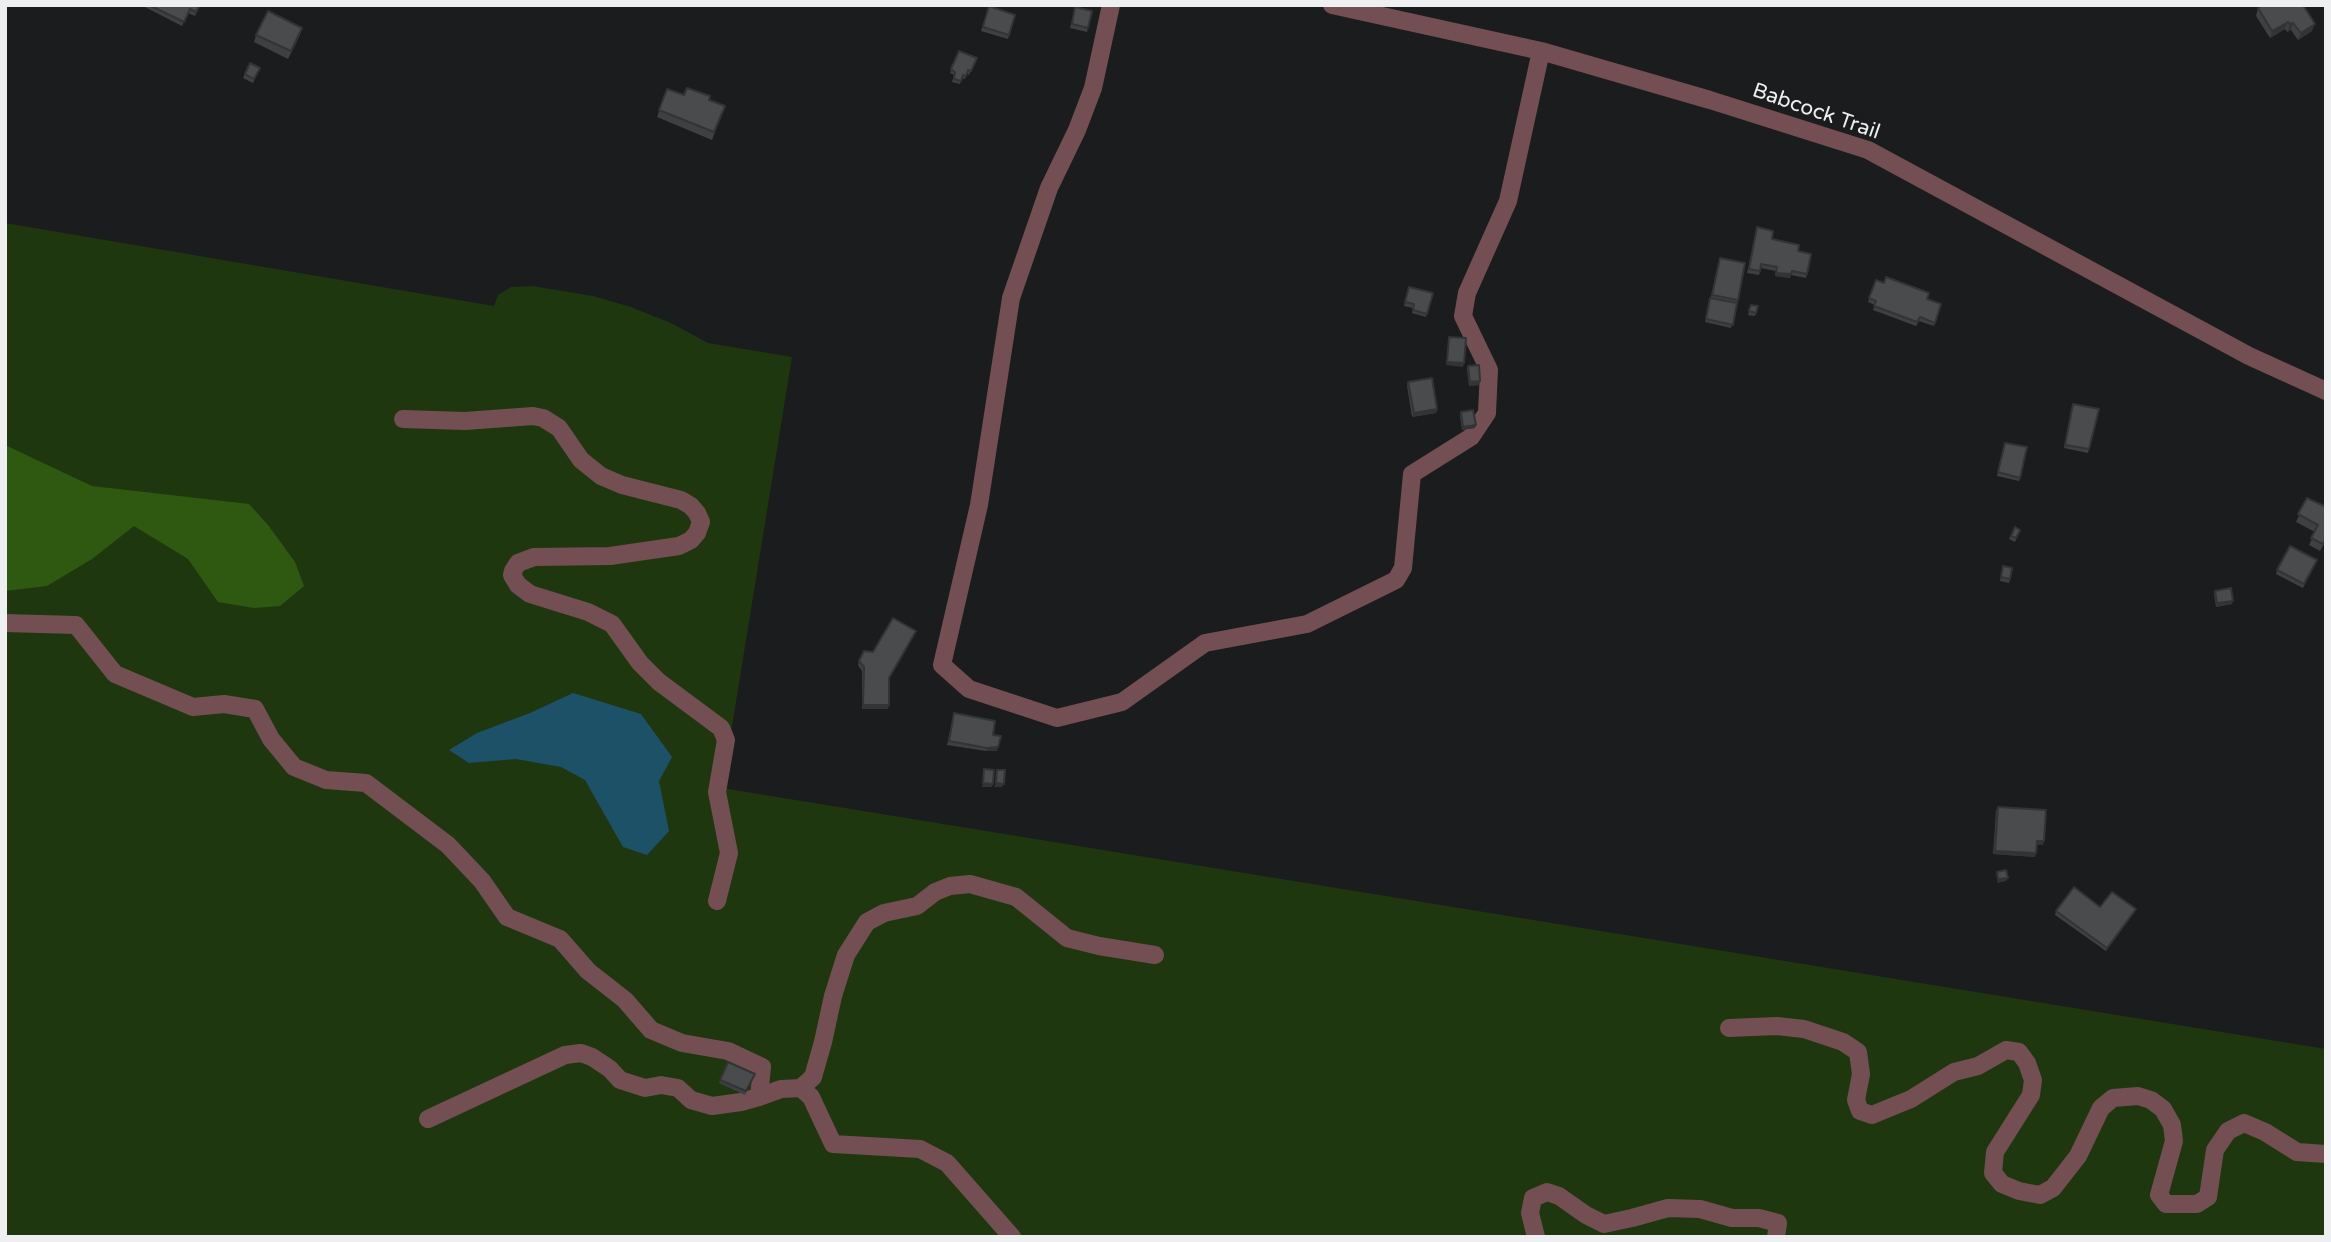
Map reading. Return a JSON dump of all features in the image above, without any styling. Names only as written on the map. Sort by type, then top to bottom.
[{"type":"street","points":[[1111,5],[1093,88],[1077,130],[1049,188],[1011,298],[979,505],[942,665],[969,690],[1056,718],[1122,702],[1206,643],[1307,624],[1396,580],[1403,568],[1412,474],[1471,438],[1487,412],[1489,370],[1463,316],[1467,293],[1508,201],[1541,51]]},
{"type":"street","name":"Babcock Trail","points":[[1332,5],[1541,51],[1868,150],[2249,356],[2326,391]]},
{"type":"street","points":[[403,419],[465,421],[533,416],[544,418],[559,428],[581,460],[601,476],[622,485],[681,500],[697,513],[701,522],[697,533],[679,546],[610,556],[534,557],[518,563],[512,575],[518,586],[530,594],[588,612],[612,624],[640,663],[659,682],[721,728],[726,740],[717,792],[729,853],[717,901]]},
{"type":"street","points":[[5,623],[76,625],[115,674],[193,707],[224,704],[255,709],[271,739],[293,766],[326,780],[366,783],[448,845],[482,881],[507,917],[560,939],[588,971],[625,1000],[651,1030],[682,1043],[728,1051],[762,1067],[759,1097]]},
{"type":"street","points":[[428,1119],[565,1055],[581,1053],[601,1063],[620,1080],[645,1088],[661,1084],[678,1088],[691,1100],[712,1106],[741,1102],[780,1089],[801,1088],[813,1077],[846,955],[867,922],[884,913],[917,906],[935,892],[950,886],[970,884],[1016,897],[1067,937],[1099,946],[1155,955]]},
{"type":"street","points":[[1729,1028],[1777,1026],[1804,1029],[1843,1042],[1858,1052],[1861,1074],[1856,1100],[1860,1111],[1872,1115],[1911,1099],[1954,1072],[1978,1066],[2006,1050],[2019,1052],[2027,1063],[2033,1080],[2031,1095],[1995,1152],[1993,1173],[2002,1184],[2019,1191],[2040,1195],[2053,1188],[2078,1156],[2101,1108],[2113,1098],[2138,1096],[2151,1100],[2163,1109],[2172,1125],[2174,1141],[2159,1195],[2166,1204],[2197,1204],[2208,1197],[2215,1150],[2228,1131],[2244,1123],[2297,1152],[2326,1154]]},
{"type":"street","points":[[801,1088],[811,1097],[833,1144],[920,1149],[947,1163],[1012,1237]]},
{"type":"street","points":[[1536,1237],[1530,1213],[1534,1198],[1547,1192],[1559,1195],[1586,1215],[1604,1224],[1668,1208],[1700,1209],[1732,1218],[1778,1223],[1776,1237]]},
{"type":"green space","points":[[5,223],[494,306],[498,295],[511,287],[532,286],[593,296],[671,323],[708,343],[792,357],[722,788],[2326,1049],[2326,1237],[5,1237]]},
{"type":"green space","points":[[5,445],[92,486],[249,504],[295,562],[304,586],[280,606],[254,608],[218,602],[188,559],[134,526],[92,559],[47,586],[5,591]]},
{"type":"water","points":[[573,693],[641,714],[672,757],[659,781],[669,831],[647,855],[623,847],[585,780],[561,767],[516,759],[469,763],[449,750],[477,733]]},
{"type":"building","points":[[149,5],[200,5],[196,12],[190,9],[184,22]]},
{"type":"building","points":[[2263,5],[2303,5],[2315,24],[2301,33],[2293,23],[2288,22],[2272,31],[2258,8]]},
{"type":"building","points":[[989,6],[1015,15],[1009,35],[983,27]]},
{"type":"building","points":[[1075,7],[1092,11],[1088,28],[1072,24]]},
{"type":"building","points":[[268,11],[302,28],[291,51],[256,35]]},
{"type":"building","points":[[959,51],[977,58],[971,71],[968,70],[966,76],[963,75],[961,81],[954,79],[955,72],[951,69]]},
{"type":"building","points":[[250,63],[260,68],[254,79],[245,74]]},
{"type":"building","points":[[687,88],[710,96],[709,100],[725,106],[714,132],[659,110],[667,89],[684,95]]},
{"type":"building","points":[[1757,227],[1773,231],[1772,239],[1799,245],[1798,251],[1811,254],[1807,274],[1792,271],[1791,274],[1776,273],[1777,267],[1761,264],[1760,271],[1749,269]]},
{"type":"building","points":[[1720,258],[1745,263],[1738,300],[1712,295]]},
{"type":"building","points":[[1886,277],[1929,293],[1927,299],[1941,304],[1935,323],[1920,317],[1917,322],[1874,306],[1876,301],[1869,298],[1876,280],[1884,283]]},
{"type":"building","points":[[1409,287],[1433,293],[1427,314],[1413,310],[1414,304],[1405,302]]},
{"type":"building","points":[[1710,298],[1737,303],[1733,325],[1706,319]]},
{"type":"building","points":[[1751,305],[1758,306],[1756,313],[1749,311]]},
{"type":"building","points":[[1449,337],[1466,338],[1464,363],[1447,362]]},
{"type":"building","points":[[1479,365],[1480,381],[1470,382],[1468,366]]},
{"type":"building","points":[[1432,378],[1437,409],[1414,413],[1408,382]]},
{"type":"building","points":[[2073,404],[2099,409],[2089,449],[2065,445]]},
{"type":"building","points":[[1473,410],[1476,425],[1463,427],[1461,412]]},
{"type":"building","points":[[2005,443],[2027,447],[2020,478],[1998,472]]},
{"type":"building","points":[[2307,498],[2326,507],[2326,538],[2323,544],[2311,538],[2318,525],[2298,514]]},
{"type":"building","points":[[2015,527],[2020,530],[2016,538],[2011,536]]},
{"type":"building","points":[[2290,546],[2317,560],[2304,584],[2277,570]]},
{"type":"building","points":[[2003,566],[2012,568],[2010,579],[2001,577]]},
{"type":"building","points":[[2231,588],[2233,601],[2217,603],[2215,591]]},
{"type":"building","points":[[893,618],[916,631],[889,678],[889,705],[863,705],[864,667],[859,661],[864,651],[873,652]]},
{"type":"building","points":[[954,713],[995,721],[993,735],[1001,736],[998,747],[987,748],[949,741]]},
{"type":"building","points":[[984,769],[994,770],[993,784],[983,783]]},
{"type":"building","points":[[997,770],[1005,770],[1004,784],[996,783]]},
{"type":"building","points":[[1998,807],[2046,810],[2044,841],[2037,841],[2036,853],[1995,851]]},
{"type":"building","points":[[2006,870],[2008,878],[1998,879],[1997,872]]},
{"type":"building","points":[[2074,887],[2100,907],[2112,892],[2136,909],[2107,948],[2056,911]]},
{"type":"building","points":[[728,1062],[755,1074],[746,1091],[720,1080]]}]
